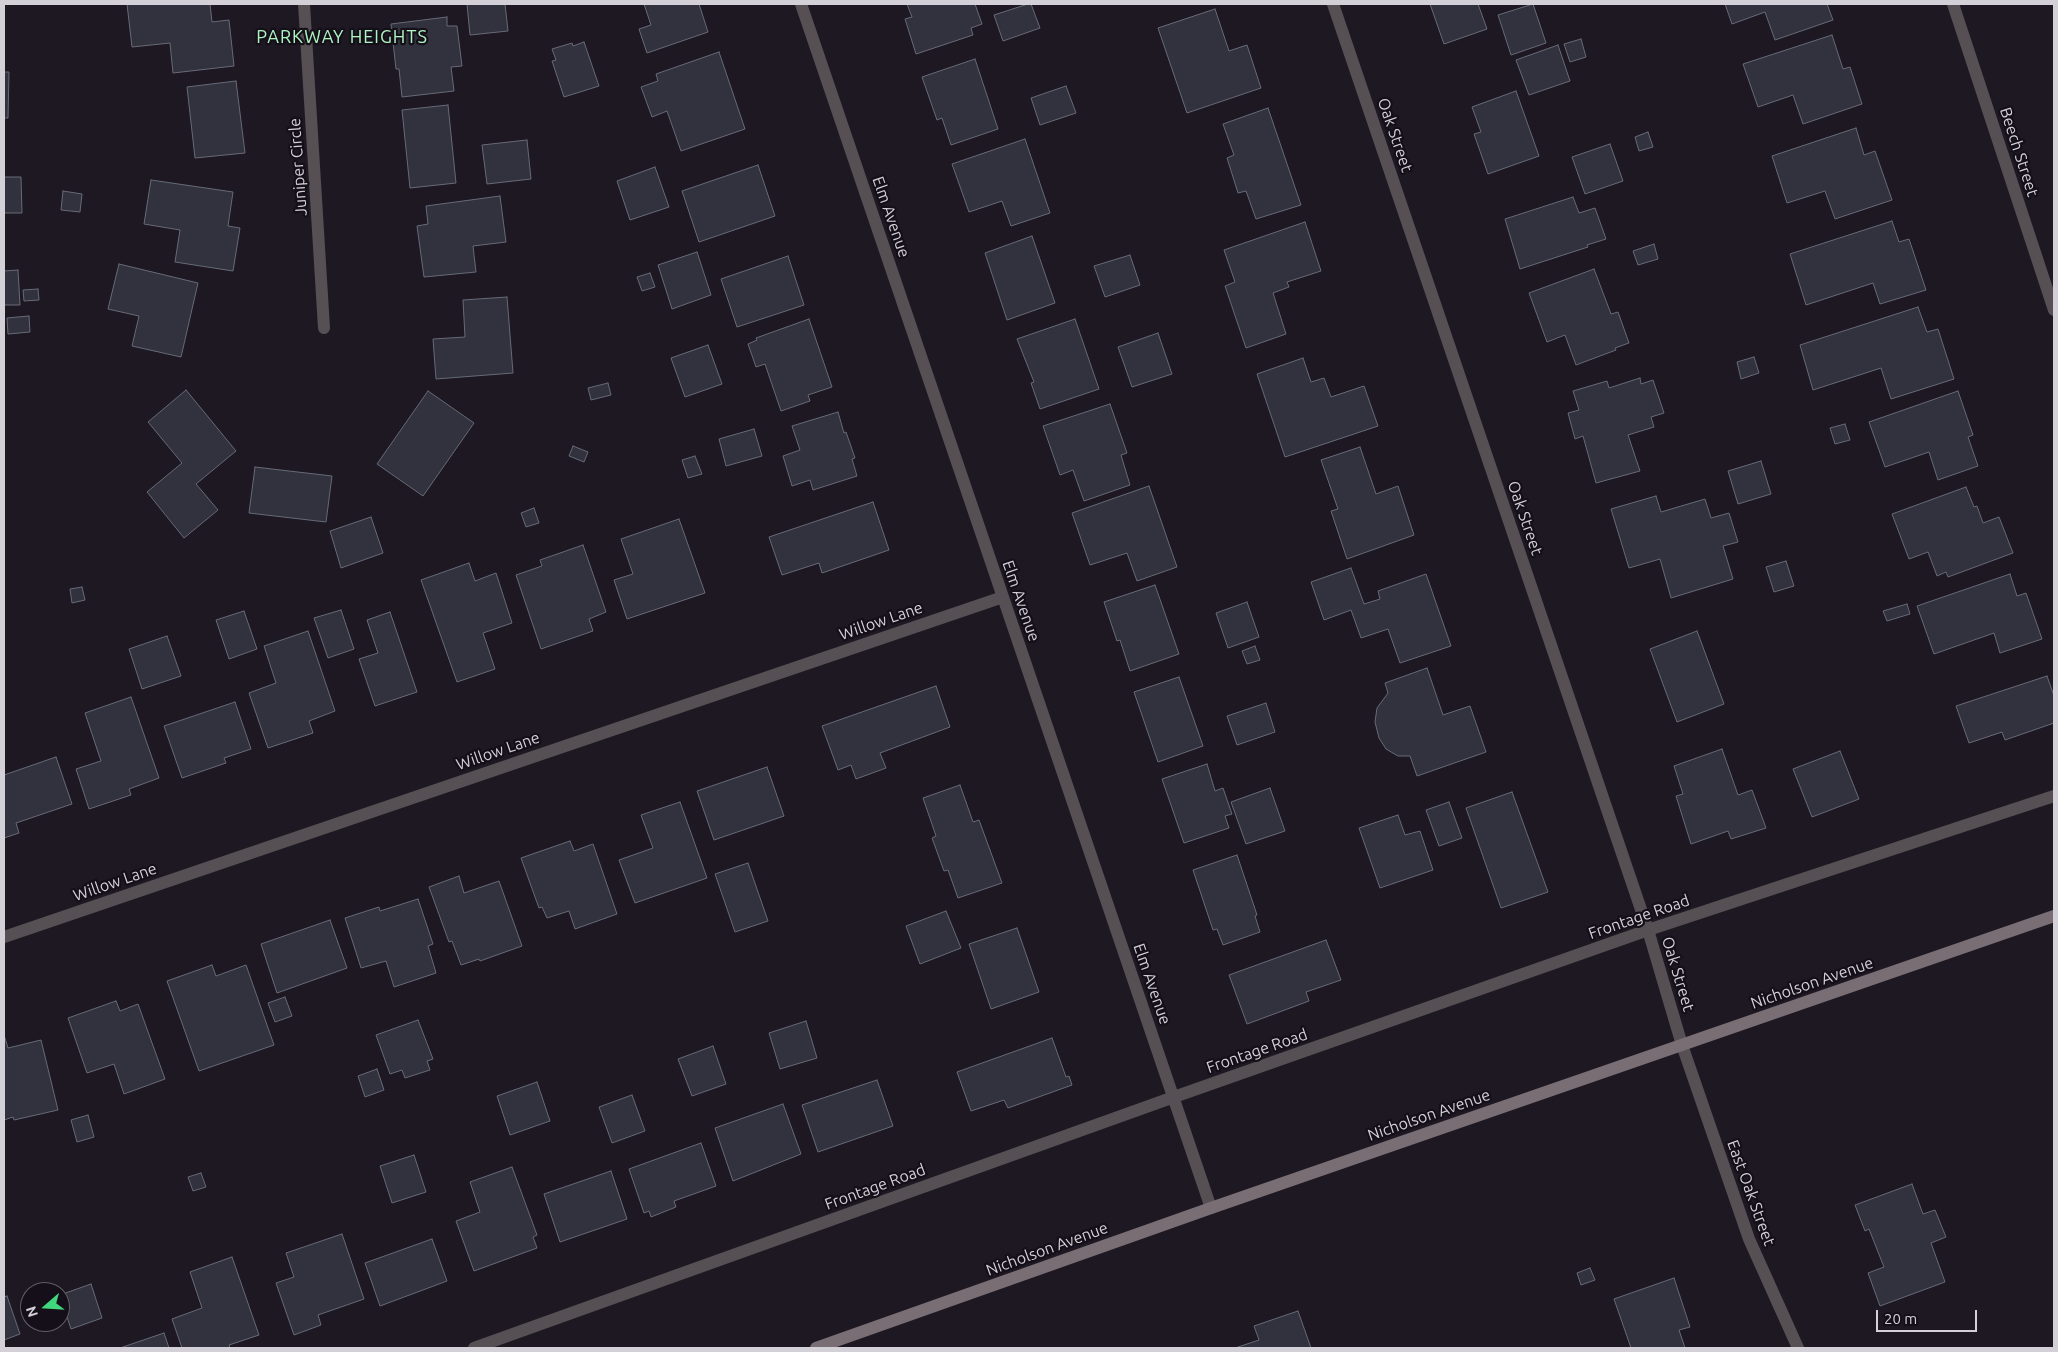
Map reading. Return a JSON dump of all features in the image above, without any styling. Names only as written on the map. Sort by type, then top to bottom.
[{"type":"main road","name":"Nicholson Avenue","points":[[816,1348],[1212,1208],[2054,916]]},
{"type":"street","name":"Juniper Circle","points":[[304,4],[324,328]]},
{"type":"street","name":"Elm Avenue","points":[[801,4],[1212,1208]]},
{"type":"street","name":"Oak Street","points":[[1333,4],[1648,930],[1682,1045]]},
{"type":"street","name":"Beech Street","points":[[1953,4],[2050,282],[2054,310]]},
{"type":"street","name":"Willow Lane","points":[[4,937],[1003,597]]},
{"type":"street","name":"Frontage Road","points":[[474,1348],[1174,1097],[1648,930],[2054,796]]},
{"type":"street","name":"East Oak Street","points":[[1682,1045],[1749,1239],[1798,1348]]},
{"type":"building","points":[[127,4],[210,4],[212,22],[229,20],[234,66],[173,73],[170,43],[132,47]]},
{"type":"building","points":[[467,4],[505,4],[508,31],[470,35]]},
{"type":"building","points":[[644,4],[699,4],[708,32],[647,53],[639,29],[651,25]]},
{"type":"building","points":[[907,4],[975,4],[982,24],[971,28],[973,35],[916,54],[905,19],[912,17]]},
{"type":"building","points":[[1031,4],[1040,28],[1003,41],[994,15]]},
{"type":"building","points":[[1430,4],[1478,4],[1487,29],[1444,44]]},
{"type":"building","points":[[1533,4],[1546,43],[1511,55],[1498,15]]},
{"type":"building","points":[[1725,4],[1827,4],[1833,20],[1775,40],[1765,12],[1732,24]]},
{"type":"building","points":[[1215,9],[1229,51],[1247,45],[1261,88],[1187,113],[1158,28]]},
{"type":"building","points":[[447,17],[447,26],[457,26],[462,66],[451,67],[454,91],[402,97],[399,69],[396,69],[391,24]]},
{"type":"building","points":[[1832,35],[1843,69],[1850,67],[1862,104],[1803,124],[1793,95],[1758,107],[1743,64]]},
{"type":"building","points":[[1581,39],[1586,57],[1570,62],[1564,44]]},
{"type":"building","points":[[584,42],[599,86],[564,97],[552,61],[556,60],[552,49],[572,43],[573,46]]},
{"type":"building","points":[[1558,45],[1570,81],[1529,95],[1516,60]]},
{"type":"building","points":[[719,52],[745,129],[681,151],[667,111],[652,117],[641,87],[658,81],[656,74]]},
{"type":"building","points":[[975,59],[998,129],[951,145],[942,118],[937,120],[922,77]]},
{"type":"building","points":[[4,72],[9,72],[8,118],[4,118]]},
{"type":"building","points":[[236,81],[245,153],[195,158],[187,87]]},
{"type":"building","points":[[1066,86],[1076,113],[1040,125],[1031,98]]},
{"type":"building","points":[[1516,91],[1539,156],[1488,174],[1474,134],[1481,132],[1472,107]]},
{"type":"building","points":[[448,105],[456,183],[410,188],[402,110]]},
{"type":"building","points":[[1268,108],[1301,205],[1256,219],[1246,191],[1238,193],[1227,158],[1234,155],[1223,124]]},
{"type":"building","points":[[1856,128],[1864,155],[1875,151],[1892,200],[1835,219],[1825,191],[1787,203],[1772,156]]},
{"type":"building","points":[[1648,132],[1653,147],[1639,151],[1635,137]]},
{"type":"building","points":[[1025,139],[1050,213],[1011,226],[1002,201],[969,212],[952,164]]},
{"type":"building","points":[[527,140],[531,179],[487,184],[482,145]]},
{"type":"building","points":[[1610,144],[1623,181],[1585,194],[1572,157]]},
{"type":"building","points":[[758,165],[775,216],[699,242],[682,191]]},
{"type":"building","points":[[655,167],[669,207],[630,220],[617,181]]},
{"type":"building","points":[[4,177],[21,177],[22,213],[4,213]]},
{"type":"building","points":[[151,180],[233,192],[228,226],[240,228],[233,271],[175,262],[180,230],[144,224]]},
{"type":"building","points":[[63,191],[82,194],[80,212],[61,210]]},
{"type":"building","points":[[500,196],[506,242],[473,246],[476,272],[424,277],[417,226],[428,224],[426,206]]},
{"type":"building","points":[[1573,197],[1579,213],[1595,208],[1606,239],[1587,245],[1588,247],[1520,269],[1505,219]]},
{"type":"building","points":[[1892,221],[1899,242],[1909,239],[1926,290],[1880,304],[1873,283],[1806,305],[1790,254]]},
{"type":"building","points":[[1305,222],[1321,271],[1287,282],[1289,287],[1273,293],[1286,334],[1246,348],[1225,286],[1235,282],[1224,250]]},
{"type":"building","points":[[1032,236],[1055,303],[1007,320],[985,253]]},
{"type":"building","points":[[1654,244],[1658,259],[1638,265],[1633,251]]},
{"type":"building","points":[[697,252],[711,295],[672,309],[658,265]]},
{"type":"building","points":[[1130,255],[1140,285],[1105,297],[1094,266]]},
{"type":"building","points":[[788,256],[804,305],[737,327],[721,279]]},
{"type":"building","points":[[119,264],[198,283],[181,357],[132,346],[139,316],[108,309]]},
{"type":"building","points":[[1594,269],[1611,314],[1618,312],[1629,343],[1576,365],[1565,335],[1547,342],[1529,293]]},
{"type":"building","points":[[18,270],[20,305],[4,305],[4,271]]},
{"type":"building","points":[[650,273],[655,287],[642,291],[637,277]]},
{"type":"building","points":[[38,289],[39,300],[24,301],[23,290]]},
{"type":"building","points":[[507,297],[513,373],[436,379],[433,339],[465,337],[463,300]]},
{"type":"building","points":[[1918,307],[1927,332],[1938,329],[1954,379],[1891,399],[1881,368],[1813,390],[1800,345]]},
{"type":"building","points":[[29,316],[30,332],[8,334],[7,318]]},
{"type":"building","points":[[809,319],[832,387],[808,395],[810,401],[781,411],[765,364],[756,367],[748,344],[757,340],[756,338]]},
{"type":"building","points":[[1075,319],[1099,389],[1040,409],[1031,383],[1034,382],[1017,339]]},
{"type":"building","points":[[1158,333],[1172,374],[1132,387],[1118,347]]},
{"type":"building","points":[[708,345],[722,384],[685,397],[671,358]]},
{"type":"building","points":[[1754,357],[1759,373],[1741,379],[1737,362]]},
{"type":"building","points":[[1303,358],[1311,382],[1324,378],[1331,397],[1364,386],[1378,426],[1285,457],[1257,374]]},
{"type":"building","points":[[1640,378],[1641,384],[1653,380],[1664,413],[1651,417],[1654,427],[1628,435],[1640,471],[1596,483],[1583,436],[1575,439],[1568,413],[1579,410],[1573,391],[1607,381],[1609,388]]},
{"type":"building","points":[[608,383],[611,395],[591,400],[588,388]]},
{"type":"building","points":[[186,390],[236,451],[196,484],[218,510],[184,538],[147,492],[182,463],[148,422]]},
{"type":"building","points":[[428,391],[474,423],[423,496],[377,464]]},
{"type":"building","points":[[1958,391],[1973,435],[1968,437],[1978,466],[1938,480],[1929,452],[1885,467],[1869,422]]},
{"type":"building","points":[[1110,404],[1127,453],[1121,455],[1130,485],[1084,501],[1073,470],[1060,475],[1043,426]]},
{"type":"building","points":[[838,412],[844,433],[846,432],[855,458],[852,459],[857,476],[813,490],[810,480],[792,486],[783,456],[800,450],[792,426]]},
{"type":"building","points":[[1845,424],[1850,440],[1835,444],[1830,428]]},
{"type":"building","points":[[754,429],[762,456],[726,466],[719,439]]},
{"type":"building","points":[[573,446],[588,452],[584,462],[569,456]]},
{"type":"building","points":[[1360,447],[1376,494],[1398,486],[1414,535],[1347,559],[1331,511],[1338,509],[1321,460]]},
{"type":"building","points":[[695,456],[702,474],[688,478],[682,460]]},
{"type":"building","points":[[1761,461],[1771,494],[1738,504],[1728,471]]},
{"type":"building","points":[[255,467],[332,476],[326,522],[249,513]]},
{"type":"building","points":[[1149,486],[1177,567],[1137,581],[1127,553],[1090,565],[1072,513]]},
{"type":"building","points":[[1966,487],[1974,507],[1977,506],[1983,523],[1999,517],[2013,553],[1948,577],[1946,572],[1937,576],[1928,552],[1909,559],[1892,514]]},
{"type":"building","points":[[1656,496],[1661,512],[1705,499],[1711,518],[1729,513],[1738,542],[1723,546],[1733,579],[1671,598],[1660,559],[1629,568],[1611,509]]},
{"type":"building","points":[[873,502],[889,550],[822,573],[819,563],[782,575],[769,537]]},
{"type":"building","points":[[534,508],[539,523],[526,527],[521,513]]},
{"type":"building","points":[[371,517],[383,553],[341,568],[330,531]]},
{"type":"building","points":[[679,519],[705,593],[627,619],[614,580],[633,574],[621,539]]},
{"type":"building","points":[[583,545],[606,612],[589,619],[593,631],[541,649],[516,575],[542,566],[540,560]]},
{"type":"building","points":[[1786,561],[1794,586],[1774,592],[1766,567]]},
{"type":"building","points":[[469,563],[475,581],[496,573],[512,623],[483,633],[495,669],[457,682],[421,580]]},
{"type":"building","points":[[1351,568],[1364,604],[1380,599],[1378,591],[1426,574],[1451,646],[1400,663],[1388,629],[1361,638],[1351,610],[1324,620],[1311,582]]},
{"type":"building","points":[[2010,574],[2017,596],[2026,593],[2042,639],[2000,653],[1994,633],[1934,654],[1917,606]]},
{"type":"building","points":[[1155,585],[1179,654],[1130,671],[1120,640],[1117,641],[1104,602]]},
{"type":"building","points":[[82,587],[85,600],[72,603],[70,589]]},
{"type":"building","points":[[1247,602],[1259,637],[1228,648],[1216,613]]},
{"type":"building","points":[[1907,604],[1910,614],[1887,621],[1883,611]]},
{"type":"building","points":[[341,610],[354,649],[328,658],[314,618]]},
{"type":"building","points":[[244,611],[257,649],[229,659],[216,620]]},
{"type":"building","points":[[390,612],[417,692],[375,706],[359,659],[378,653],[367,620]]},
{"type":"building","points":[[308,631],[335,711],[309,721],[313,733],[268,748],[249,693],[276,683],[264,646]]},
{"type":"building","points":[[1697,631],[1724,704],[1677,722],[1650,649]]},
{"type":"building","points":[[167,636],[181,676],[142,689],[129,649]]},
{"type":"building","points":[[1255,646],[1260,660],[1247,664],[1242,651]]},
{"type":"building","points":[[1427,668],[1443,715],[1470,706],[1486,752],[1417,776],[1410,756],[1398,756],[1386,749],[1379,738],[1375,722],[1377,708],[1388,693],[1385,683]]},
{"type":"building","points":[[2047,676],[2054,696],[2054,723],[2005,740],[2002,732],[1969,743],[1956,706]]},
{"type":"building","points":[[1179,677],[1203,746],[1158,762],[1134,692]]},
{"type":"building","points":[[936,686],[950,727],[880,753],[886,768],[856,779],[851,765],[838,770],[822,726]]},
{"type":"building","points":[[131,697],[159,778],[129,789],[131,795],[89,809],[76,769],[101,761],[85,713]]},
{"type":"building","points":[[235,702],[251,749],[224,758],[226,763],[182,778],[164,726]]},
{"type":"building","points":[[1266,703],[1275,732],[1237,745],[1227,716]]},
{"type":"building","points":[[1722,749],[1738,795],[1752,790],[1766,828],[1731,839],[1728,831],[1691,844],[1676,796],[1683,794],[1674,766]]},
{"type":"building","points":[[1840,751],[1859,799],[1812,817],[1793,769]]},
{"type":"building","points":[[56,757],[72,804],[16,823],[19,833],[4,838],[4,775]]},
{"type":"building","points":[[1207,764],[1215,791],[1223,788],[1232,814],[1225,816],[1229,828],[1184,843],[1162,779]]},
{"type":"building","points":[[767,767],[784,816],[714,840],[697,791]]},
{"type":"building","points":[[960,785],[973,822],[979,820],[1002,883],[958,898],[948,870],[944,871],[932,838],[936,836],[923,798]]},
{"type":"building","points":[[1270,788],[1285,831],[1246,844],[1231,802]]},
{"type":"building","points":[[1512,792],[1548,892],[1501,908],[1466,808]]},
{"type":"building","points":[[680,802],[707,878],[635,903],[619,860],[653,848],[641,815]]},
{"type":"building","points":[[1449,802],[1462,838],[1439,846],[1426,810]]},
{"type":"building","points":[[1398,815],[1405,835],[1420,831],[1433,870],[1380,888],[1359,828]]},
{"type":"building","points":[[570,841],[574,851],[593,844],[617,914],[575,929],[569,911],[547,918],[542,907],[539,908],[521,858]]},
{"type":"building","points":[[1237,855],[1257,915],[1255,916],[1260,932],[1223,945],[1217,929],[1213,930],[1193,870]]},
{"type":"building","points":[[748,863],[768,921],[735,932],[715,874]]},
{"type":"building","points":[[459,876],[464,893],[499,881],[522,946],[480,961],[479,959],[461,965],[452,941],[449,942],[429,887]]},
{"type":"building","points":[[418,899],[433,944],[428,946],[436,973],[394,987],[386,961],[361,968],[345,918],[379,907],[380,911]]},
{"type":"building","points":[[946,911],[961,948],[920,964],[906,926]]},
{"type":"building","points":[[330,920],[347,968],[277,993],[261,944]]},
{"type":"building","points":[[1017,928],[1039,992],[991,1009],[969,944]]},
{"type":"building","points":[[1326,940],[1341,980],[1306,992],[1309,1001],[1247,1024],[1229,975]]},
{"type":"building","points":[[212,965],[216,976],[246,965],[274,1045],[199,1071],[167,981]]},
{"type":"building","points":[[285,997],[292,1016],[275,1022],[268,1003]]},
{"type":"building","points":[[116,1001],[120,1011],[138,1004],[165,1079],[124,1094],[114,1064],[87,1073],[68,1018]]},
{"type":"building","points":[[418,1020],[433,1059],[427,1061],[430,1070],[405,1078],[402,1070],[390,1074],[376,1035]]},
{"type":"building","points":[[806,1021],[817,1058],[780,1069],[769,1033]]},
{"type":"building","points":[[4,1035],[8,1048],[41,1040],[58,1110],[14,1120],[13,1117],[4,1120]]},
{"type":"building","points":[[1052,1038],[1066,1077],[1069,1076],[1072,1085],[1008,1108],[1004,1100],[971,1111],[957,1072]]},
{"type":"building","points":[[713,1046],[726,1084],[692,1096],[678,1059]]},
{"type":"building","points":[[377,1069],[384,1090],[365,1097],[358,1076]]},
{"type":"building","points":[[877,1080],[893,1126],[818,1152],[802,1105]]},
{"type":"building","points":[[537,1082],[550,1121],[510,1135],[497,1096]]},
{"type":"building","points":[[632,1095],[645,1131],[612,1143],[599,1107]]},
{"type":"building","points":[[783,1104],[801,1154],[733,1181],[715,1128]]},
{"type":"building","points":[[88,1115],[94,1137],[77,1142],[71,1120]]},
{"type":"building","points":[[701,1143],[716,1186],[674,1201],[676,1207],[651,1217],[649,1211],[644,1213],[629,1169]]},
{"type":"building","points":[[414,1155],[426,1192],[392,1203],[380,1166]]},
{"type":"building","points":[[512,1167],[537,1235],[533,1237],[537,1248],[474,1271],[456,1221],[480,1212],[470,1182]]},
{"type":"building","points":[[611,1171],[627,1219],[560,1242],[544,1194]]},
{"type":"building","points":[[201,1173],[206,1187],[193,1191],[188,1177]]},
{"type":"building","points":[[1912,1184],[1923,1214],[1935,1210],[1946,1237],[1931,1243],[1945,1282],[1880,1306],[1868,1273],[1884,1267],[1869,1229],[1865,1231],[1855,1205]]},
{"type":"building","points":[[342,1234],[364,1299],[318,1315],[321,1325],[294,1335],[276,1283],[294,1277],[286,1253]]},
{"type":"building","points":[[432,1239],[447,1281],[380,1306],[365,1263]]},
{"type":"building","points":[[232,1257],[259,1335],[229,1345],[230,1348],[182,1348],[172,1319],[202,1308],[190,1272]]},
{"type":"building","points":[[1590,1268],[1595,1280],[1581,1285],[1577,1273]]},
{"type":"building","points":[[1674,1278],[1690,1327],[1679,1330],[1685,1348],[1631,1348],[1614,1299]]},
{"type":"building","points":[[91,1284],[102,1318],[71,1329],[70,1291]]},
{"type":"building","points":[[7,1296],[20,1334],[4,1340],[4,1297]]},
{"type":"building","points":[[1298,1311],[1311,1348],[1235,1348],[1259,1340],[1254,1326]]},
{"type":"building","points":[[164,1333],[169,1348],[120,1348]]},
{"type":"district","name":"PARKWAY HEIGHTS","points":[[342,37]]}]
